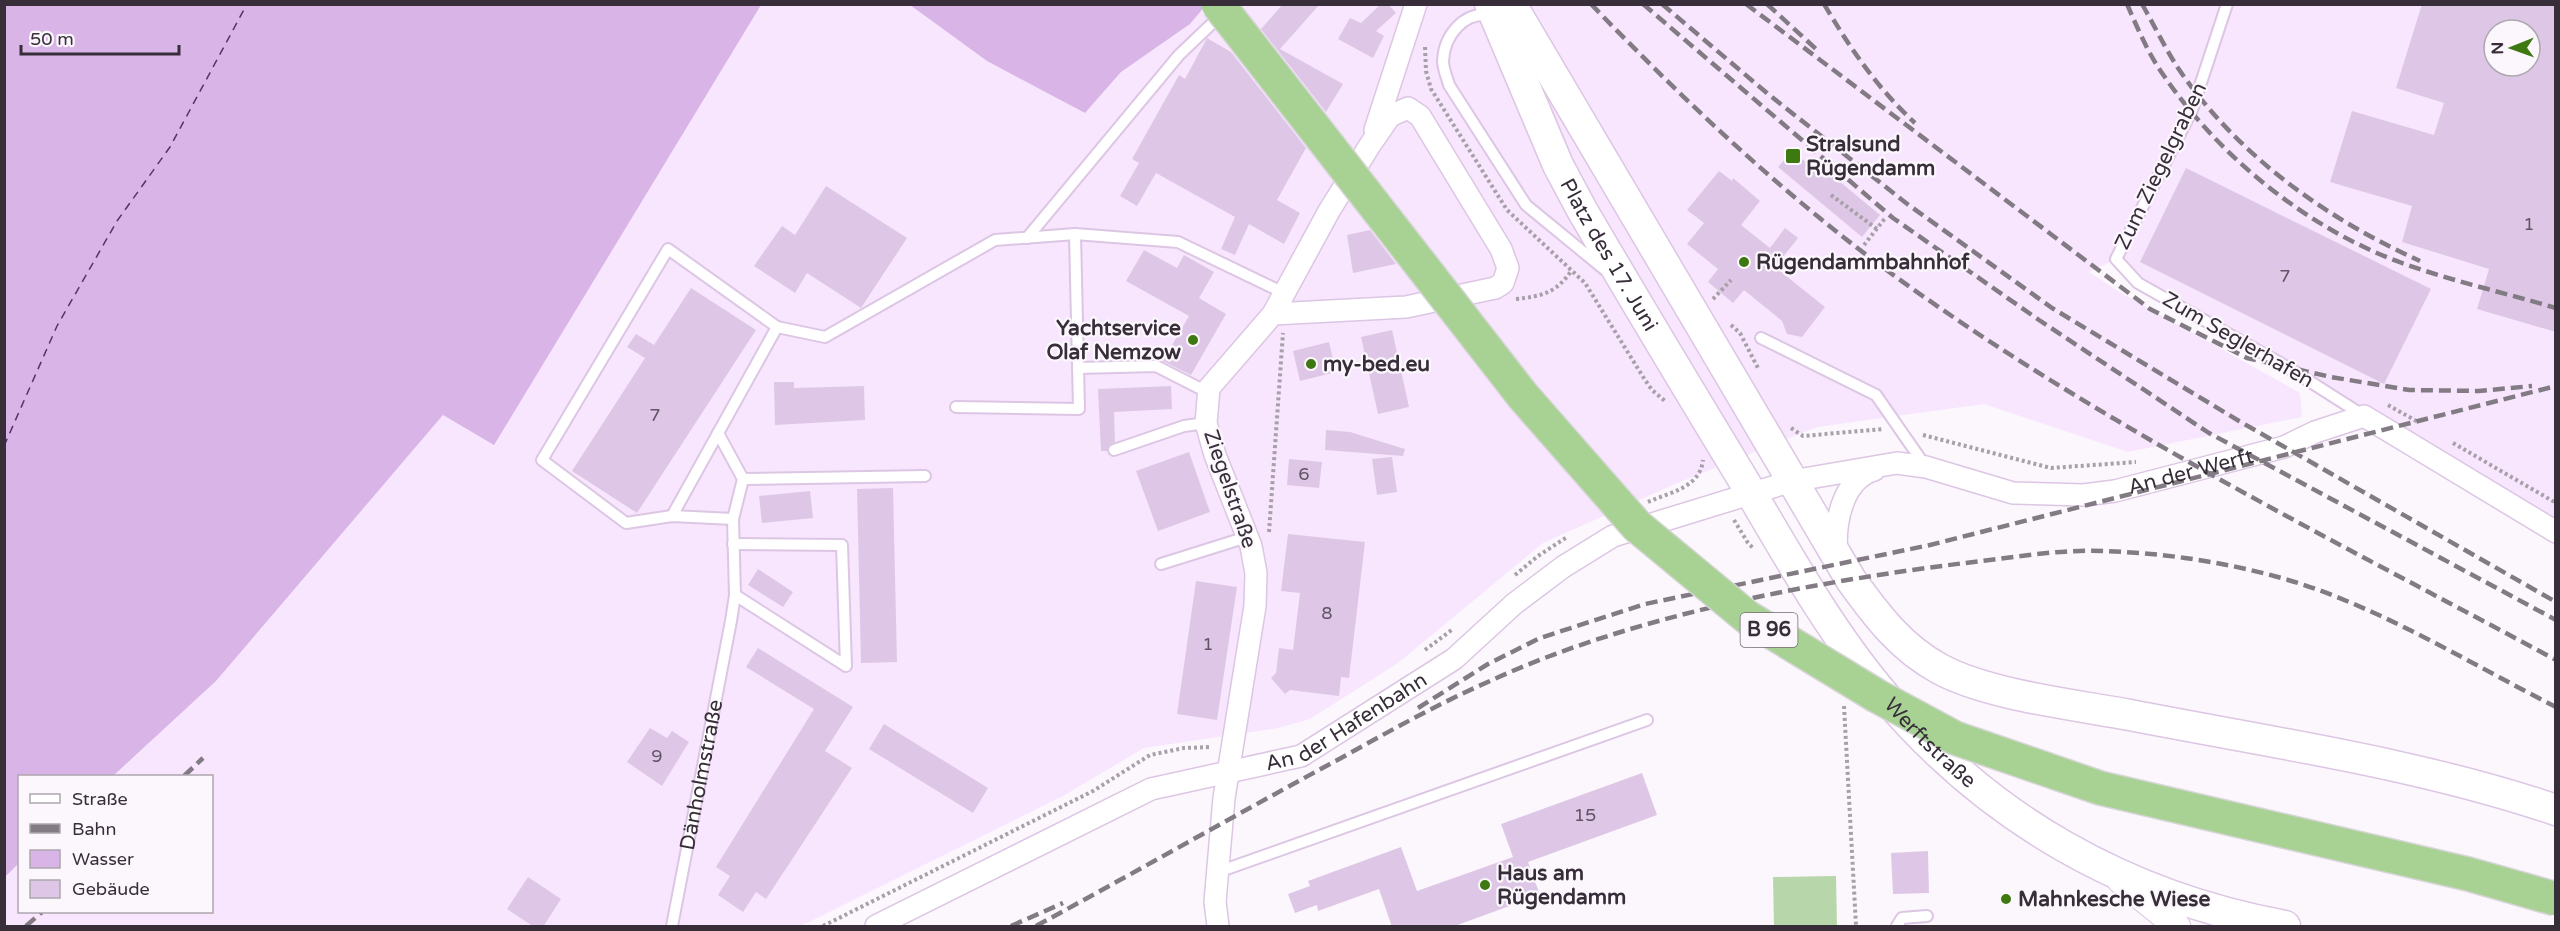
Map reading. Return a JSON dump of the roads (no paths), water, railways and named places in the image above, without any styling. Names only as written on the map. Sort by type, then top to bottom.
[{"type":"highway","name":"B 96","points":[[1218,4],[1523,396],[1637,525],[1747,617],[1877,696],[1955,738],[2100,788],[2468,874],[2556,899]]},
{"type":"main road","name":"Platz des 17. Juni","points":[[1499,9],[1535,46],[1792,481]]},
{"type":"main road","name":"Platz des 17. Juni","points":[[1499,9],[1558,165],[1638,305],[1751,493]]},
{"type":"main road","points":[[1792,481],[1837,556],[1886,628],[1912,651],[1942,670],[2019,693],[2435,774],[2556,810]]},
{"type":"main road","name":"Werftstraße","points":[[1751,493],[1850,652],[1883,695],[1919,734],[1996,804],[2046,837],[2113,874]]},
{"type":"main road","points":[[2113,874],[2222,911],[2285,927]]},
{"type":"street","name":"Ziegelstraße","points":[[1370,145],[1416,4]]},
{"type":"street","name":"Ziegelstraße","points":[[1218,927],[1215,902],[1221,822],[1255,606],[1256,573],[1247,537],[1215,455],[1206,423],[1209,388],[1273,314],[1370,145],[1390,116],[1408,108],[1420,116],[1501,249],[1508,268],[1503,283],[1495,288],[1406,307],[1273,314]]},
{"type":"street","name":"An der Werft","points":[[1792,481],[1897,463],[1926,467],[2013,493],[2084,495],[2115,491],[2284,447],[2372,409]]},
{"type":"street","points":[[2372,409],[2556,532]]},
{"type":"street","points":[[1837,556],[1838,522],[1852,484],[1866,472],[1897,463]]},
{"type":"street","name":"An der Hafenbahn","points":[[876,927],[1151,789],[1301,756],[1454,659],[1514,604],[1563,567],[1613,536],[1792,481]]},
{"type":"street","name":"Werftstraße","points":[[2113,874],[2177,927]]},
{"type":"lane","points":[[1027,238],[1179,56],[1232,4]]},
{"type":"lane","name":"Zum Ziegelgraben","points":[[2116,259],[2192,110],[2227,4]]},
{"type":"lane","points":[[1499,9],[1464,21],[1452,32],[1445,46],[1443,64],[1449,85],[1526,205],[1609,273],[1638,305]]},
{"type":"lane","points":[[956,407],[1079,409],[1075,234]]},
{"type":"lane","points":[[733,519],[672,516],[626,523],[542,460],[668,249],[777,327],[825,337],[995,240],[1075,234],[1179,242],[1284,292]]},
{"type":"lane","name":"Zum Seglerhafen","points":[[2116,259],[2138,283],[2287,367],[2372,409]]},
{"type":"lane","points":[[672,516],[777,327]]},
{"type":"lane","points":[[1761,338],[1876,395],[1926,467]]},
{"type":"lane","points":[[1078,368],[1156,366],[1209,393]]},
{"type":"lane","points":[[1114,450],[1184,426],[1206,423]]},
{"type":"lane","points":[[718,433],[743,479],[925,476]]},
{"type":"lane","name":"Dänholmstraße","points":[[672,927],[731,621],[735,595],[733,519],[743,479]]},
{"type":"lane","points":[[1161,564],[1247,537]]},
{"type":"lane","points":[[733,544],[842,545],[846,666],[735,595]]},
{"type":"lane","points":[[1218,872],[1647,720]]},
{"type":"lane","points":[[1897,927],[1902,918],[1927,916]]},
{"type":"water","points":[[4,5],[761,5],[494,445],[443,415],[216,681],[114,775],[18,775],[18,864],[5,877]]},
{"type":"water","points":[[910,5],[1206,5],[1190,24],[1121,72],[1085,113],[987,61]]},
{"type":"railway","points":[[1591,4],[1670,84],[1794,197],[1882,266],[2002,350],[2157,444],[2556,660]]},
{"type":"railway","points":[[1643,4],[1893,218],[2039,320],[2209,433],[2556,620]]},
{"type":"railway","points":[[1662,4],[1768,94],[1906,203],[2052,308],[2239,421],[2556,602]]},
{"type":"railway","points":[[1746,4],[2150,309],[2247,358],[2331,377],[2409,390],[2479,391],[2532,386]]},
{"type":"railway","points":[[1767,4],[1816,49]]},
{"type":"railway","points":[[1824,4],[1865,67],[1888,96],[1915,123]]},
{"type":"railway","points":[[2127,4],[2152,57],[2185,104],[2238,161],[2300,210],[2333,231],[2402,263],[2556,308]]},
{"type":"railway","points":[[2142,4],[2173,60],[2201,100],[2255,156],[2317,204],[2350,225],[2420,261]]},
{"type":"railway","points":[[1418,708],[1488,664],[1540,638],[1645,604],[1930,545],[2556,386]]},
{"type":"railway","points":[[1036,926],[1409,721],[1470,690],[1545,658],[1662,620],[1723,605],[1846,580],[1906,571],[2069,551],[2125,552],[2232,566],[2310,587],[2346,601],[2418,634],[2556,707]]},
{"type":"railway","points":[[185,775],[203,758]]},
{"type":"railway","points":[[1011,926],[1063,903]]},
{"type":"railway","points":[[26,926],[41,913]]},
{"type":"place","name":"Stralsund Rügendamm","points":[[1793,156]]},
{"type":"place","name":"Rügendammbahnhof","points":[[1744,262]]},
{"type":"place","name":"Yachtservice Olaf Nemzow","points":[[1193,340]]},
{"type":"place","name":"my-bed.eu","points":[[1311,364]]},
{"type":"place","name":"Haus am Rügendamm","points":[[1485,885]]},
{"type":"place","name":"Mahnkesche Wiese","points":[[2006,899]]}]
